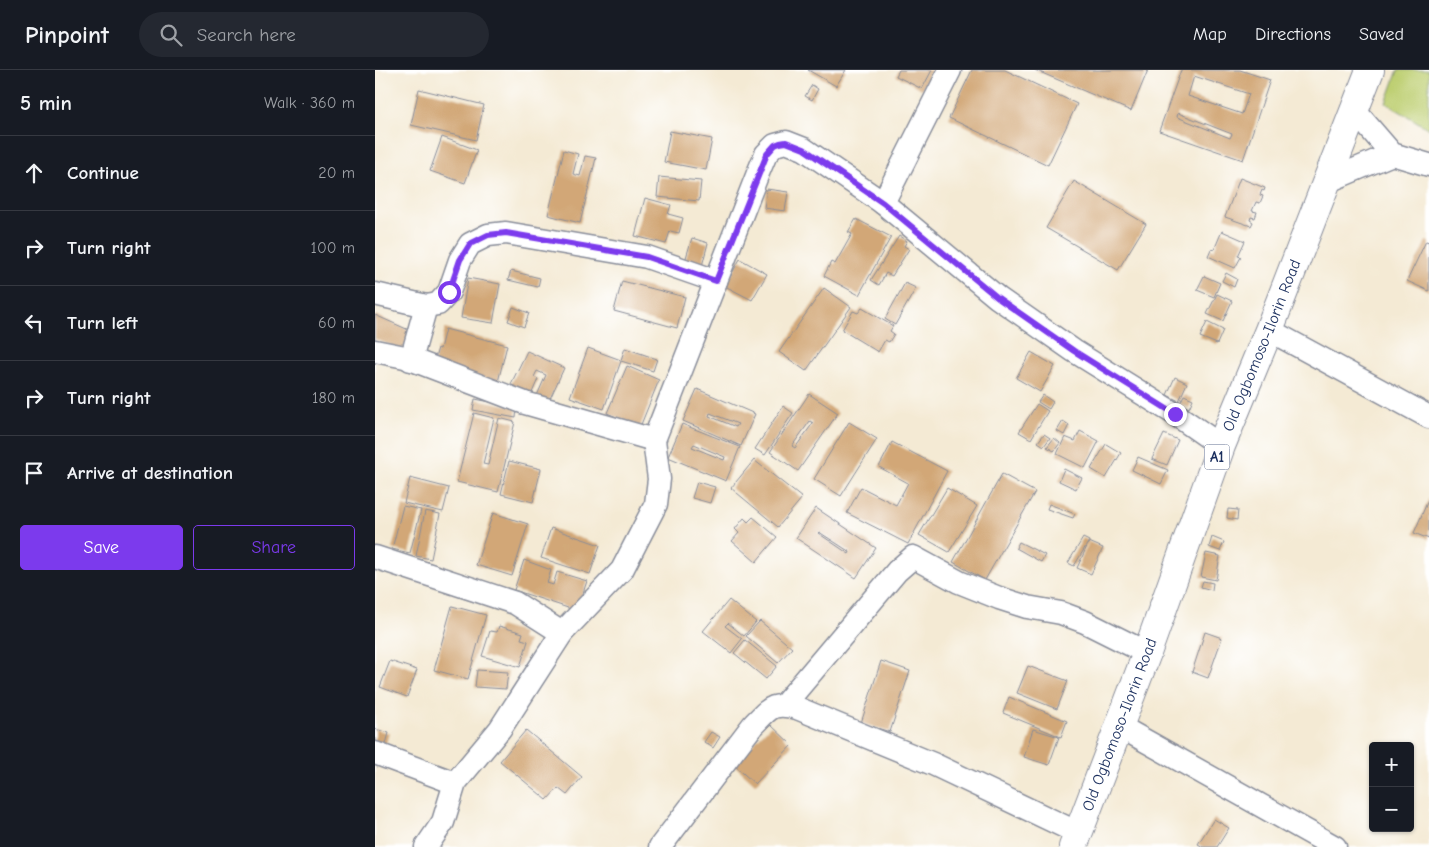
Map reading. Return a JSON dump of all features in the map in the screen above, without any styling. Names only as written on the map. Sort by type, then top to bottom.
[{"type":"highway","name":"Old Ogbomoso-Ilorin Road","points":[[1076,840],[1147,653],[1221,446],[1269,330],[1370,70]]},
{"type":"street","points":[[883,203],[950,70]]},
{"type":"street","points":[[1354,110],[1392,154],[1429,165]]},
{"type":"street","points":[[426,847],[443,822],[455,783],[500,729],[562,633],[622,570],[656,504],[659,479],[654,440],[758,173],[767,154],[775,145],[786,142],[804,149],[883,203],[998,298],[1074,351],[1175,414],[1221,446]]},
{"type":"street","points":[[1327,182],[1392,154]]},
{"type":"street","points":[[375,294],[426,306],[438,304],[449,292],[460,260],[470,244],[488,235],[506,233],[647,257],[716,281]]},
{"type":"street","points":[[411,360],[426,306]]},
{"type":"street","points":[[1269,330],[1429,417]]},
{"type":"street","points":[[375,351],[405,357],[525,403],[654,440]]},
{"type":"street","points":[[375,557],[515,603],[562,633]]},
{"type":"street","points":[[784,705],[897,571],[913,557],[959,582],[1027,607],[1061,613],[1085,622],[1147,653]]},
{"type":"street","points":[[660,847],[753,725],[771,707],[784,705],[797,708],[933,764],[1076,840]]},
{"type":"street","points":[[1119,726],[1335,847]]},
{"type":"street","points":[[375,753],[455,783]]},
{"type":"green space","points":[[1398,70],[1429,70],[1429,129],[1386,103]]},
{"type":"building","points":[[808,70],[846,70],[836,86]]},
{"type":"building","points":[[899,70],[932,70],[922,89],[896,76]]},
{"type":"building","points":[[972,70],[1005,70],[1077,104],[1048,165],[949,118]]},
{"type":"building","points":[[1035,70],[1148,70],[1131,111]]},
{"type":"building","points":[[1181,70],[1240,70],[1270,80],[1243,160],[1159,131]],"holes":[[[1194,76],[1249,94],[1242,114],[1188,96]],[[1178,113],[1232,134],[1230,138],[1177,117]]]},
{"type":"building","points":[[812,85],[818,89],[812,100],[805,96]]},
{"type":"building","points":[[419,89],[484,105],[476,140],[411,125]]},
{"type":"building","points":[[670,131],[712,139],[706,170],[664,162]]},
{"type":"building","points":[[442,137],[477,150],[465,183],[430,171]]},
{"type":"building","points":[[564,150],[578,154],[573,174],[580,176],[585,156],[596,158],[580,223],[548,215]]},
{"type":"building","points":[[659,177],[701,181],[699,201],[657,197]]},
{"type":"building","points":[[1240,178],[1265,188],[1260,195],[1263,196],[1260,203],[1256,202],[1252,211],[1257,212],[1255,218],[1251,217],[1250,220],[1253,222],[1251,226],[1225,217]]},
{"type":"building","points":[[1074,181],[1146,224],[1118,270],[1046,228]]},
{"type":"building","points":[[767,189],[788,192],[785,211],[764,208]]},
{"type":"building","points":[[645,198],[671,205],[668,214],[683,218],[679,233],[670,231],[666,244],[635,236]]},
{"type":"building","points":[[856,219],[891,237],[859,295],[824,276],[831,262],[835,264],[852,234],[848,232]]},
{"type":"building","points":[[1222,231],[1245,241],[1238,256],[1241,257],[1235,268],[1208,256],[1211,249],[1214,250]]},
{"type":"building","points":[[899,236],[907,241],[904,246],[909,249],[892,276],[886,273],[879,285],[871,280]]},
{"type":"building","points":[[692,238],[708,243],[702,266],[685,261]]},
{"type":"building","points":[[1426,241],[1429,242],[1429,291],[1407,281]]},
{"type":"building","points":[[740,259],[767,274],[752,300],[725,286]]},
{"type":"building","points":[[511,271],[540,278],[538,287],[508,280]]},
{"type":"building","points":[[1226,273],[1237,279],[1234,287],[1222,281]]},
{"type":"building","points":[[1204,276],[1220,283],[1214,297],[1197,290]]},
{"type":"building","points":[[468,278],[500,284],[493,323],[461,318]]},
{"type":"building","points":[[622,281],[685,297],[677,328],[614,311]]},
{"type":"building","points":[[905,283],[916,288],[895,325],[885,319]]},
{"type":"building","points":[[824,288],[851,307],[806,371],[779,352]]},
{"type":"building","points":[[1217,294],[1232,301],[1223,321],[1207,314]]},
{"type":"building","points":[[513,307],[529,313],[524,327],[508,321]]},
{"type":"building","points":[[862,308],[893,326],[890,331],[894,334],[889,342],[885,340],[878,352],[842,330],[853,311],[858,313]]},
{"type":"building","points":[[375,315],[411,331],[403,351],[375,339]]},
{"type":"building","points":[[1207,322],[1223,330],[1217,344],[1200,337]]},
{"type":"building","points":[[445,329],[507,345],[498,382],[433,365],[438,348],[440,349]]},
{"type":"building","points":[[588,348],[621,360],[625,348],[657,359],[653,371],[621,361],[604,409],[570,397]]},
{"type":"building","points":[[527,351],[564,368],[548,403],[536,398],[546,375],[537,371],[534,377],[538,379],[531,395],[510,386]]},
{"type":"building","points":[[1031,352],[1055,366],[1040,392],[1016,378]]},
{"type":"building","points":[[627,366],[659,380],[640,427],[607,413]]},
{"type":"building","points":[[1175,377],[1187,383],[1179,401],[1167,395]]},
{"type":"building","points":[[697,389],[755,414],[741,446],[683,421]],"holes":[[[710,413],[738,424],[736,427],[709,416]]]},
{"type":"building","points":[[809,394],[838,413],[798,471],[770,452]],"holes":[[[810,421],[813,423],[795,448],[792,446]]]},
{"type":"building","points":[[1043,395],[1053,402],[1049,409],[1038,402]]},
{"type":"building","points":[[1184,395],[1193,399],[1189,408],[1180,403]]},
{"type":"building","points":[[475,399],[517,407],[516,418],[473,410]]},
{"type":"building","points":[[1037,404],[1048,411],[1031,439],[1019,432]]},
{"type":"building","points":[[783,406],[793,413],[765,455],[755,449]]},
{"type":"building","points":[[474,413],[494,418],[483,464],[488,465],[499,418],[515,422],[498,492],[457,482]]},
{"type":"building","points":[[1063,421],[1069,425],[1064,435],[1057,431]]},
{"type":"building","points":[[849,422],[877,439],[841,496],[814,479]]},
{"type":"building","points":[[682,424],[740,447],[726,481],[668,457]],"holes":[[[694,444],[725,457],[724,460],[692,447]]]},
{"type":"building","points":[[1080,431],[1099,441],[1085,468],[1057,454],[1065,437],[1075,441]]},
{"type":"building","points":[[1044,434],[1050,438],[1044,446],[1038,442]]},
{"type":"building","points":[[1164,434],[1178,440],[1167,465],[1152,459]]},
{"type":"building","points":[[1054,438],[1060,443],[1054,451],[1047,447]]},
{"type":"building","points":[[892,442],[947,471],[908,544],[847,513],[861,487],[896,505],[908,483],[879,467]]},
{"type":"building","points":[[1106,444],[1121,453],[1106,478],[1091,469]]},
{"type":"building","points":[[1138,457],[1168,470],[1161,484],[1132,470]]},
{"type":"building","points":[[754,460],[802,498],[778,527],[731,488]]},
{"type":"building","points":[[509,461],[541,469],[533,502],[501,494]]},
{"type":"building","points":[[1064,469],[1082,478],[1076,489],[1059,481]]},
{"type":"building","points":[[1002,474],[1035,492],[985,580],[953,562]]},
{"type":"building","points":[[410,478],[449,488],[443,512],[404,503]]},
{"type":"building","points":[[697,482],[715,487],[710,503],[692,498]]},
{"type":"building","points":[[947,488],[977,506],[949,552],[919,535]]},
{"type":"building","points":[[1429,498],[1429,539],[1414,533]]},
{"type":"building","points":[[1049,504],[1075,514],[1073,518],[1047,509]]},
{"type":"building","points":[[403,506],[421,510],[410,553],[392,549]]},
{"type":"building","points":[[816,508],[876,548],[856,578],[796,538]],"holes":[[[819,532],[850,552],[849,554],[818,533]]]},
{"type":"building","points":[[1228,509],[1238,510],[1237,520],[1227,518]]},
{"type":"building","points":[[425,511],[440,514],[431,559],[416,556]]},
{"type":"building","points":[[493,513],[528,524],[512,576],[476,565]]},
{"type":"building","points":[[753,517],[777,537],[756,562],[732,541],[739,533],[735,529],[744,518],[748,522]]},
{"type":"building","points":[[551,528],[600,545],[590,574],[541,558]]},
{"type":"building","points":[[1212,537],[1224,542],[1220,551],[1209,547]]},
{"type":"building","points":[[1083,538],[1089,541],[1074,566],[1068,563]]},
{"type":"building","points":[[1019,542],[1045,555],[1041,562],[1016,548]]},
{"type":"building","points":[[1089,542],[1103,548],[1091,574],[1077,568]]},
{"type":"building","points":[[1206,553],[1220,556],[1216,580],[1201,577]]},
{"type":"building","points":[[524,560],[551,570],[547,583],[553,585],[557,572],[587,581],[577,611],[514,590]]},
{"type":"building","points":[[1203,581],[1213,583],[1212,590],[1201,587]]},
{"type":"building","points":[[729,600],[756,622],[744,636],[728,623],[725,626],[742,639],[731,653],[703,631]]},
{"type":"building","points":[[452,606],[486,615],[468,679],[434,670]]},
{"type":"building","points":[[760,621],[792,648],[778,663],[746,636]]},
{"type":"building","points":[[499,626],[523,633],[521,639],[528,641],[520,667],[482,656],[490,631],[497,632]]},
{"type":"building","points":[[1205,632],[1222,638],[1208,678],[1192,672]]},
{"type":"building","points":[[745,640],[777,666],[766,679],[734,653]]},
{"type":"building","points":[[390,661],[417,670],[407,697],[380,687]]},
{"type":"building","points":[[881,661],[910,671],[890,732],[861,723]]},
{"type":"building","points":[[1028,666],[1068,681],[1057,709],[1017,693]]},
{"type":"building","points":[[477,670],[508,672],[506,689],[475,687]]},
{"type":"building","points":[[1009,697],[1067,721],[1061,737],[1003,713]]},
{"type":"building","points":[[771,725],[792,745],[755,784],[733,764]]},
{"type":"building","points":[[375,729],[389,733],[386,744],[375,741]]},
{"type":"building","points":[[1033,729],[1059,737],[1049,765],[1024,757]]},
{"type":"building","points":[[526,730],[582,777],[567,795],[558,788],[547,800],[500,761]]},
{"type":"building","points":[[711,732],[720,737],[713,748],[704,742]]},
{"type":"building","points":[[1214,819],[1229,828],[1217,847],[1203,847],[1198,844]]},
{"type":"route","points":[[449,292],[460,260],[470,244],[488,235],[506,233],[647,257],[716,281],[767,154],[775,145],[786,142],[804,149],[883,203],[998,298],[1074,351],[1175,414]]}]
